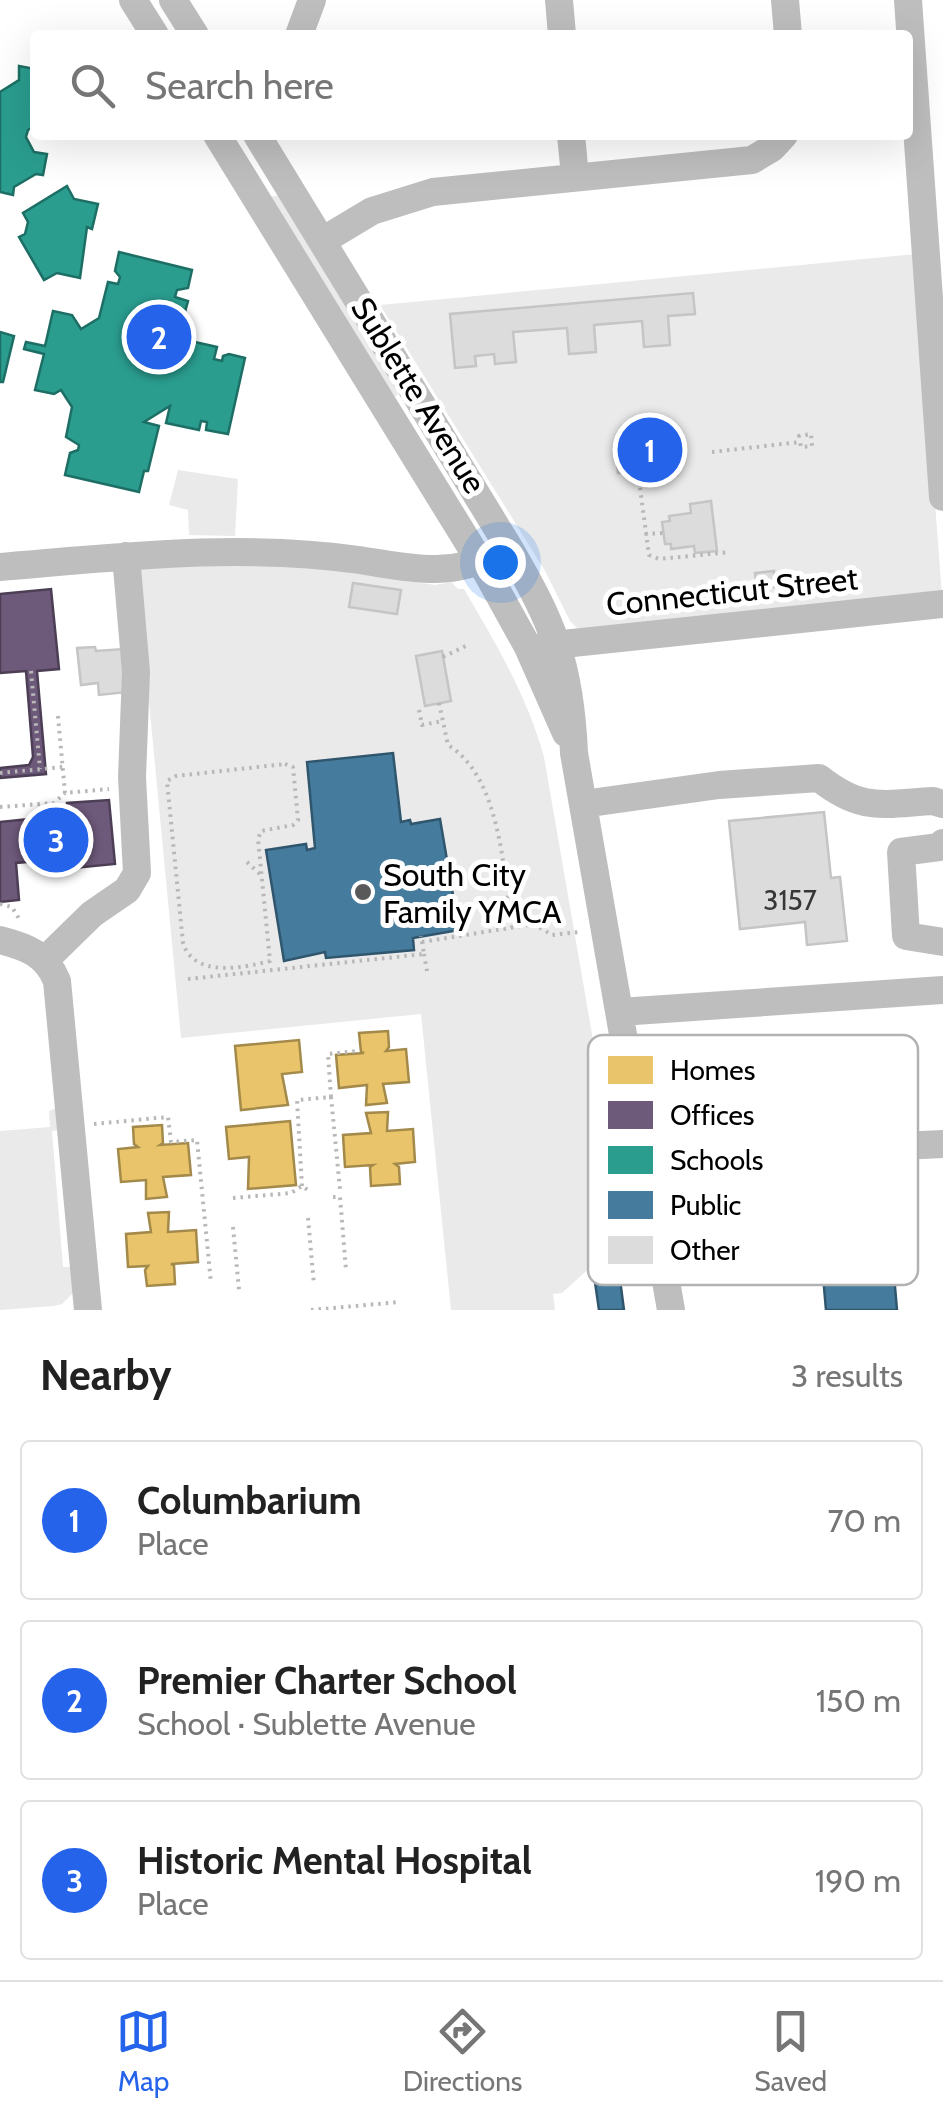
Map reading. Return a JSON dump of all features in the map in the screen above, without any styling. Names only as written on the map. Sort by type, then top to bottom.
[{"type":"street","points":[[133,0],[152,30]]},
{"type":"street","points":[[173,0],[191,30]]},
{"type":"street","points":[[301,30],[312,0]]},
{"type":"street","points":[[558,0],[561,30]]},
{"type":"street","points":[[785,0],[788,30]]},
{"type":"street","points":[[908,0],[910,30]]},
{"type":"street","points":[[913,71],[943,497]]},
{"type":"street","name":"Sublette Avenue","points":[[221,140],[480,562],[528,648],[574,753]]},
{"type":"street","points":[[240,172],[248,166],[259,140]]},
{"type":"street","name":"Sublette Avenue","points":[[262,140],[534,590],[559,644],[571,699],[574,753],[624,1035]]},
{"type":"street","points":[[572,140],[575,176]]},
{"type":"street","points":[[322,241],[372,212],[433,192],[752,160],[779,140]]},
{"type":"street","points":[[0,567],[216,550],[282,552],[430,571],[480,562],[508,546]]},
{"type":"street","points":[[46,959],[92,914],[127,890],[137,873],[132,778],[136,672],[126,556]]},
{"type":"street","name":"Connecticut Street","points":[[528,648],[943,604]]},
{"type":"street","points":[[583,804],[719,785],[819,778],[842,796],[866,805],[933,801],[943,804]]},
{"type":"street","points":[[943,843],[939,847],[901,852],[906,936],[943,942]]},
{"type":"street","points":[[11,936],[19,945],[46,959],[60,993],[88,1310]]},
{"type":"street","points":[[620,1012],[943,990]]},
{"type":"street","points":[[918,1145],[943,1144]]},
{"type":"street","name":"Sublette Avenue","points":[[667,1285],[671,1310]]},
{"type":"path","points":[[712,452],[800,442]]},
{"type":"path","points":[[638,482],[672,478],[676,466]]},
{"type":"path","points":[[638,474],[647,551],[653,558],[730,552]]},
{"type":"path","points":[[645,534],[663,532]]},
{"type":"path","points":[[443,657],[468,645]]},
{"type":"path","points":[[31,671],[40,769]]},
{"type":"path","points":[[439,703],[448,745],[461,753],[492,804],[512,927]]},
{"type":"path","points":[[419,710],[422,725],[442,720]]},
{"type":"path","points":[[58,716],[65,793]]},
{"type":"path","points":[[268,962],[210,968],[185,950],[167,781],[176,776],[291,764],[298,820],[293,825],[261,831],[258,838],[263,854],[270,958],[268,970]]},
{"type":"path","points":[[0,773],[63,767]]},
{"type":"path","points":[[0,807],[54,802],[65,793],[118,790]]},
{"type":"path","points":[[54,802],[55,817]]},
{"type":"path","points":[[247,862],[262,876]]},
{"type":"path","points":[[0,904],[18,914],[11,936]]},
{"type":"path","points":[[427,971],[422,939],[534,924],[556,936],[579,932]]},
{"type":"path","points":[[321,953],[322,964]]},
{"type":"path","points":[[188,979],[424,954]]},
{"type":"path","points":[[340,1189],[328,1054],[358,1050]]},
{"type":"path","points":[[302,1186],[297,1100],[331,1097]]},
{"type":"path","points":[[89,1124],[168,1116],[171,1142],[196,1140],[210,1282]]},
{"type":"path","points":[[302,1186],[308,1190]]},
{"type":"path","points":[[232,1198],[291,1193],[302,1186]]},
{"type":"path","points":[[333,1198],[340,1197],[346,1270]]},
{"type":"path","points":[[308,1218],[314,1285]]},
{"type":"path","points":[[233,1227],[239,1290]]},
{"type":"path","points":[[314,1307],[399,1302]]},
{"type":"shaded area","points":[[279,195],[400,392],[393,399],[270,197]]},
{"type":"shaded area","points":[[916,254],[942,595],[580,631],[570,621],[545,571],[380,305]]},
{"type":"shaded area","points":[[178,470],[238,479],[235,536],[189,535],[188,510],[169,505]]},
{"type":"shaded area","points":[[136,565],[300,565],[435,585],[451,582],[464,589],[520,691],[544,757],[592,1035],[588,1035],[588,1270],[562,1293],[553,1294],[555,1310],[451,1310],[421,1014],[181,1038]]},
{"type":"shaded area","points":[[56,1108],[60,1130],[52,1131],[63,1267],[73,1267],[73,1293],[54,1306],[0,1310],[0,1131],[50,1127],[49,1111]]},
{"type":"building: Homes","points":[[388,1031],[386,1051],[406,1049],[409,1082],[383,1084],[387,1103],[366,1105],[367,1085],[339,1088],[336,1055],[364,1053],[359,1033]]},
{"type":"building: Homes","points":[[299,1040],[302,1072],[282,1074],[288,1105],[241,1110],[235,1046]]},
{"type":"building: Homes","points":[[388,1112],[387,1131],[413,1129],[415,1162],[395,1164],[399,1167],[400,1184],[371,1186],[373,1165],[345,1167],[343,1135],[371,1133],[366,1113]]},
{"type":"building: Homes","points":[[290,1121],[296,1185],[248,1189],[249,1157],[229,1159],[226,1127]]},
{"type":"building: Homes","points":[[162,1125],[160,1145],[188,1143],[191,1175],[163,1177],[167,1197],[146,1199],[146,1180],[121,1182],[118,1149],[138,1147],[134,1144],[133,1127]]},
{"type":"building: Homes","points":[[169,1212],[168,1232],[196,1230],[198,1262],[171,1264],[175,1284],[147,1286],[148,1266],[128,1267],[126,1234],[151,1232],[148,1213]]},
{"type":"building: Offices","points":[[51,589],[59,669],[37,671],[46,774],[0,778],[0,768],[29,765],[33,757],[26,671],[0,673],[0,594]]},
{"type":"building: Offices","points":[[109,800],[115,864],[74,868],[73,858],[16,863],[19,900],[0,902],[0,822],[68,815],[67,803]]},
{"type":"building: Schools","points":[[19,66],[30,68],[30,129],[26,137],[34,152],[47,154],[43,175],[36,174],[14,187],[13,195],[0,192],[0,92],[19,80]]},
{"type":"building: Schools","points":[[67,186],[74,199],[98,204],[92,229],[87,227],[80,278],[57,273],[44,280],[19,237],[25,234],[28,222],[23,213]]},
{"type":"building: Schools","points":[[119,252],[192,270],[188,288],[177,290],[175,297],[188,301],[180,330],[186,340],[217,347],[214,359],[222,361],[229,354],[245,358],[228,434],[206,430],[207,422],[201,421],[199,430],[166,423],[170,406],[144,422],[159,426],[139,492],[65,475],[70,453],[78,450],[79,445],[66,437],[72,407],[61,390],[54,394],[35,390],[44,354],[24,349],[26,342],[45,346],[53,311],[72,315],[81,329],[99,318],[108,282],[118,284],[120,277],[115,271]]},
{"type":"building: Schools","points":[[0,332],[14,336],[3,382],[0,382]]},
{"type":"building: Public","name":"South City Family YMCA","points":[[393,753],[401,822],[440,819],[459,930],[413,938],[414,950],[326,958],[325,952],[284,961],[266,850],[306,844],[307,850],[315,848],[307,762]]},
{"type":"building: Public","points":[[595,1285],[621,1285],[624,1310],[599,1310]]},
{"type":"building: Public","points":[[824,1285],[895,1285],[897,1310],[826,1310]]},
{"type":"building: Other","points":[[693,293],[695,314],[668,316],[670,345],[644,347],[642,321],[594,325],[596,352],[569,354],[567,328],[513,332],[516,362],[495,364],[494,354],[475,356],[476,366],[455,368],[450,314]]},
{"type":"building: Other","points":[[672,425],[676,466],[618,473],[616,452],[626,451],[627,445],[635,441],[645,449],[652,448],[650,427]]},
{"type":"building: Other","points":[[711,501],[717,551],[695,553],[694,546],[671,549],[671,544],[665,544],[662,522],[670,521],[669,516],[691,513],[690,504]]},
{"type":"building: Other","points":[[774,571],[775,587],[757,589],[755,573]]},
{"type":"building: Other","points":[[353,583],[401,590],[397,614],[349,607]]},
{"type":"building: Other","points":[[95,647],[96,651],[124,649],[128,692],[99,695],[98,683],[81,685],[77,648]]},
{"type":"building: Other","points":[[442,651],[451,701],[425,706],[416,656]]},
{"type":"building: Other","points":[[824,812],[831,878],[840,877],[847,941],[807,945],[805,922],[740,929],[729,821]]},
{"type":"place","name":"Premier Charter School","points":[[159,337]]},
{"type":"place","name":"Columbarium","points":[[650,450]]},
{"type":"place","name":"Historic Mental Hospital","points":[[56,840]]},
{"type":"place","name":"South City Family YMCA","points":[[363,892]]}]
